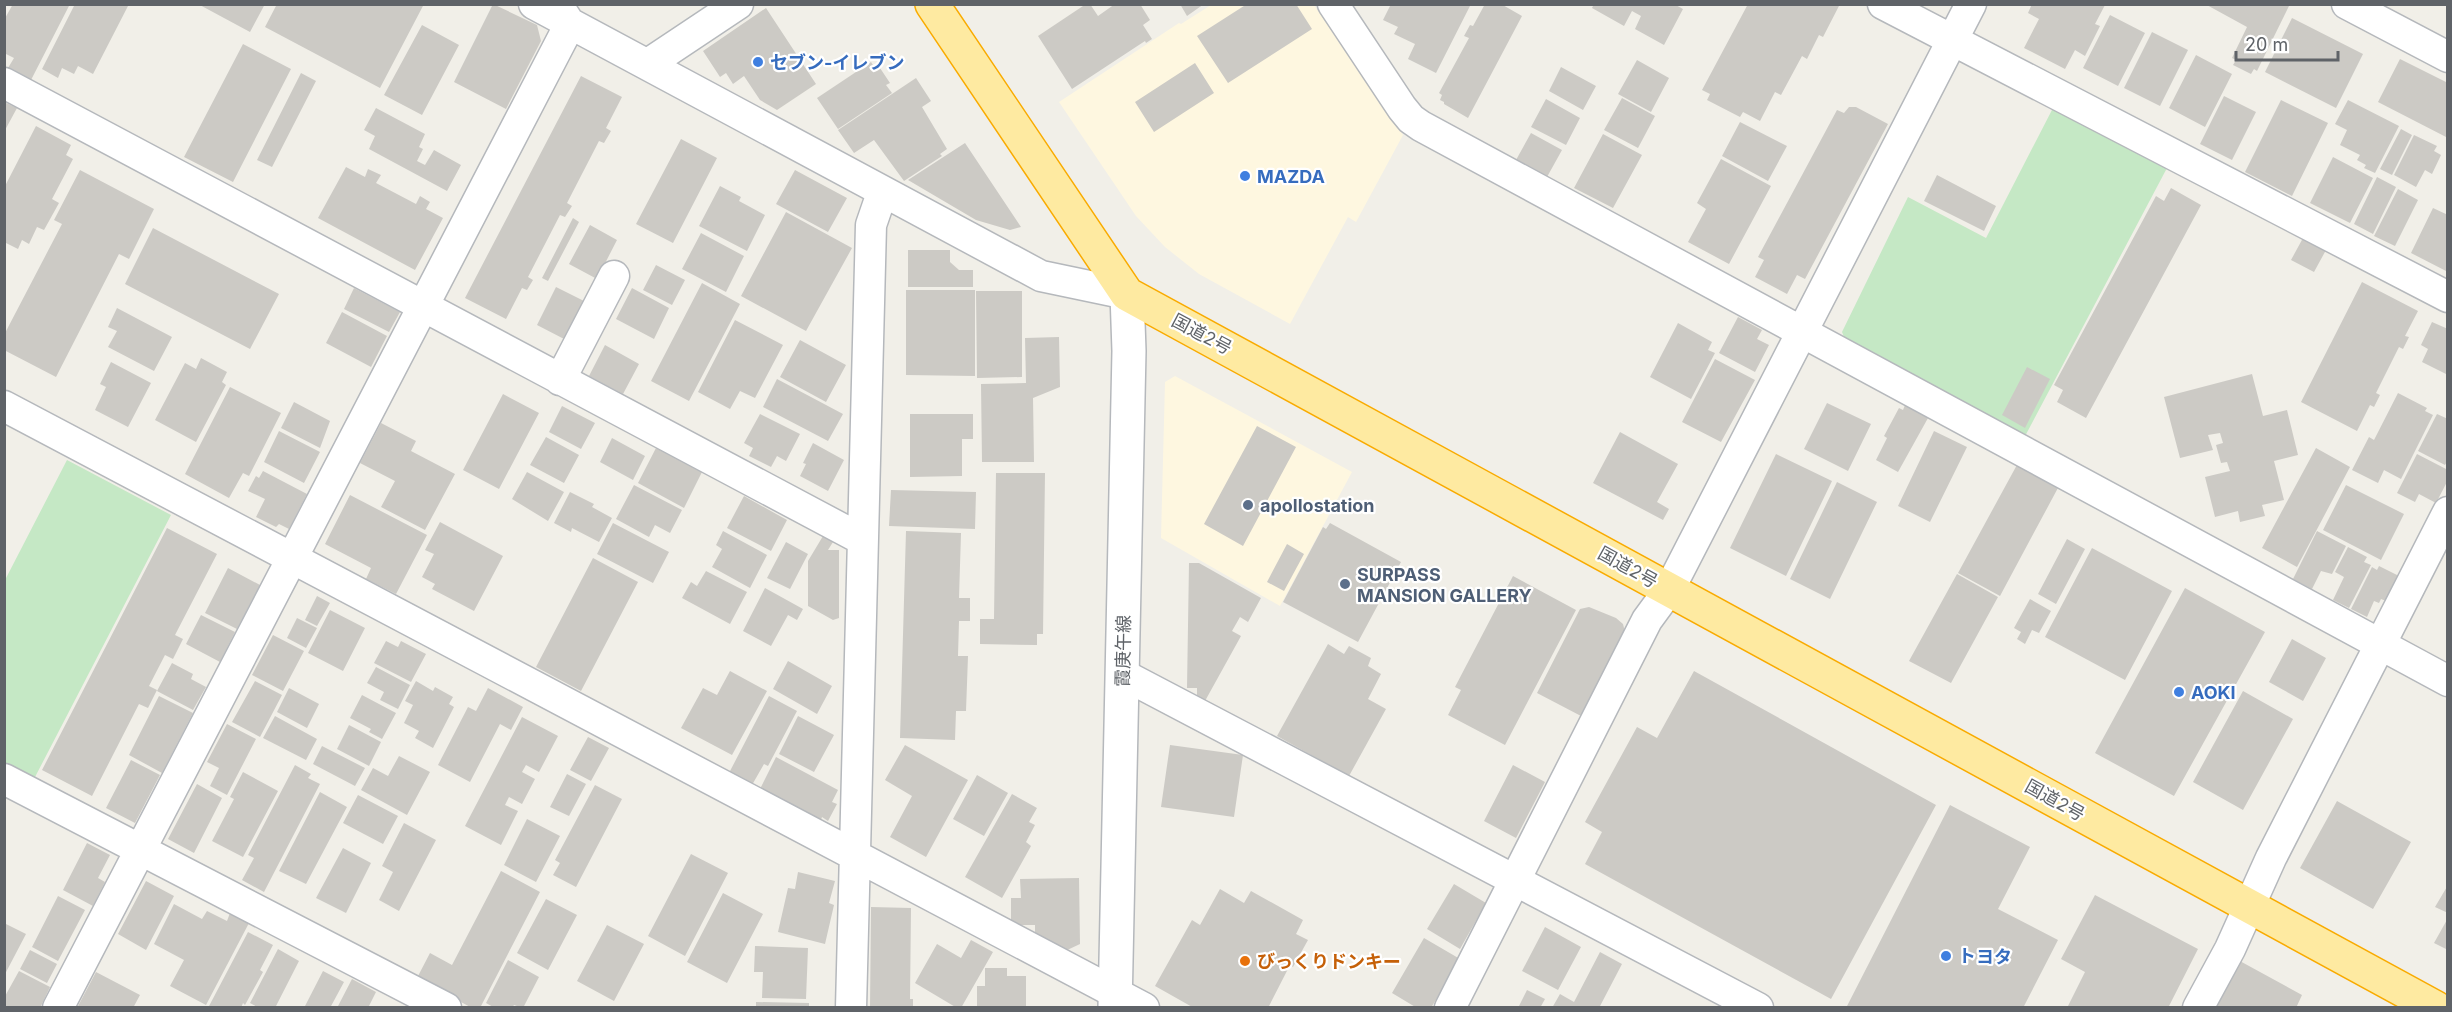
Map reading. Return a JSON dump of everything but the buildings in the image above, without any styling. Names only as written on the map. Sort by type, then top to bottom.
[{"type":"highway","name":"国道2号","points":[[932,4],[1127,294],[2436,1008]]},
{"type":"street","points":[[534,4],[564,14],[648,64],[1041,276],[1127,294]]},
{"type":"street","points":[[648,64],[738,4]]},
{"type":"street","points":[[1334,4],[1402,108],[1421,126],[2448,681]]},
{"type":"street","points":[[1883,4],[2448,297]]},
{"type":"street","points":[[1450,1008],[1647,620],[1669,590],[1971,4]]},
{"type":"street","points":[[2347,4],[2448,57]]},
{"type":"street","points":[[58,1008],[422,307],[564,14]]},
{"type":"street","points":[[4,83],[861,539]]},
{"type":"street","points":[[851,1008],[861,539],[871,225],[882,192]]},
{"type":"street","points":[[560,380],[614,276]]},
{"type":"street","name":"霞庚午線","points":[[1115,1000],[1129,351],[1127,294]]},
{"type":"street","points":[[4,406],[856,857],[1115,1000],[1144,1008]]},
{"type":"street","points":[[2198,1008],[2230,949],[2271,858],[2448,512]]},
{"type":"street","points":[[1122,675],[1758,1008]]},
{"type":"street","points":[[4,779],[446,1008]]},
{"type":"shaded area","name":"MAZDA","points":[[1211,5],[1314,5],[1403,135],[1356,222],[1348,217],[1290,324],[1199,274],[1165,247],[1136,216],[1059,102],[1179,23],[1181,24]]},
{"type":"shaded area","name":"apollostation","points":[[1175,376],[1352,472],[1280,606],[1161,538],[1165,382]]},
{"type":"green space","points":[[2053,108],[2167,168],[2023,440],[1847,344],[1842,332],[1908,197],[1986,238]]},
{"type":"green space","points":[[67,460],[171,515],[34,779],[5,764],[4,582]]},
{"type":"place","name":"セブン-イレブン","points":[[758,62]]},
{"type":"place","name":"MAZDA","points":[[1245,176]]},
{"type":"place","name":"apollostation","points":[[1248,505]]},
{"type":"place","name":"SURPASS MANSION GALLERY","points":[[1345,584]]},
{"type":"place","name":"AOKI","points":[[2179,692]]},
{"type":"place","name":"トヨタ","points":[[1946,956]]},
{"type":"place","name":"びっくりドンキー","points":[[1245,961]]}]
